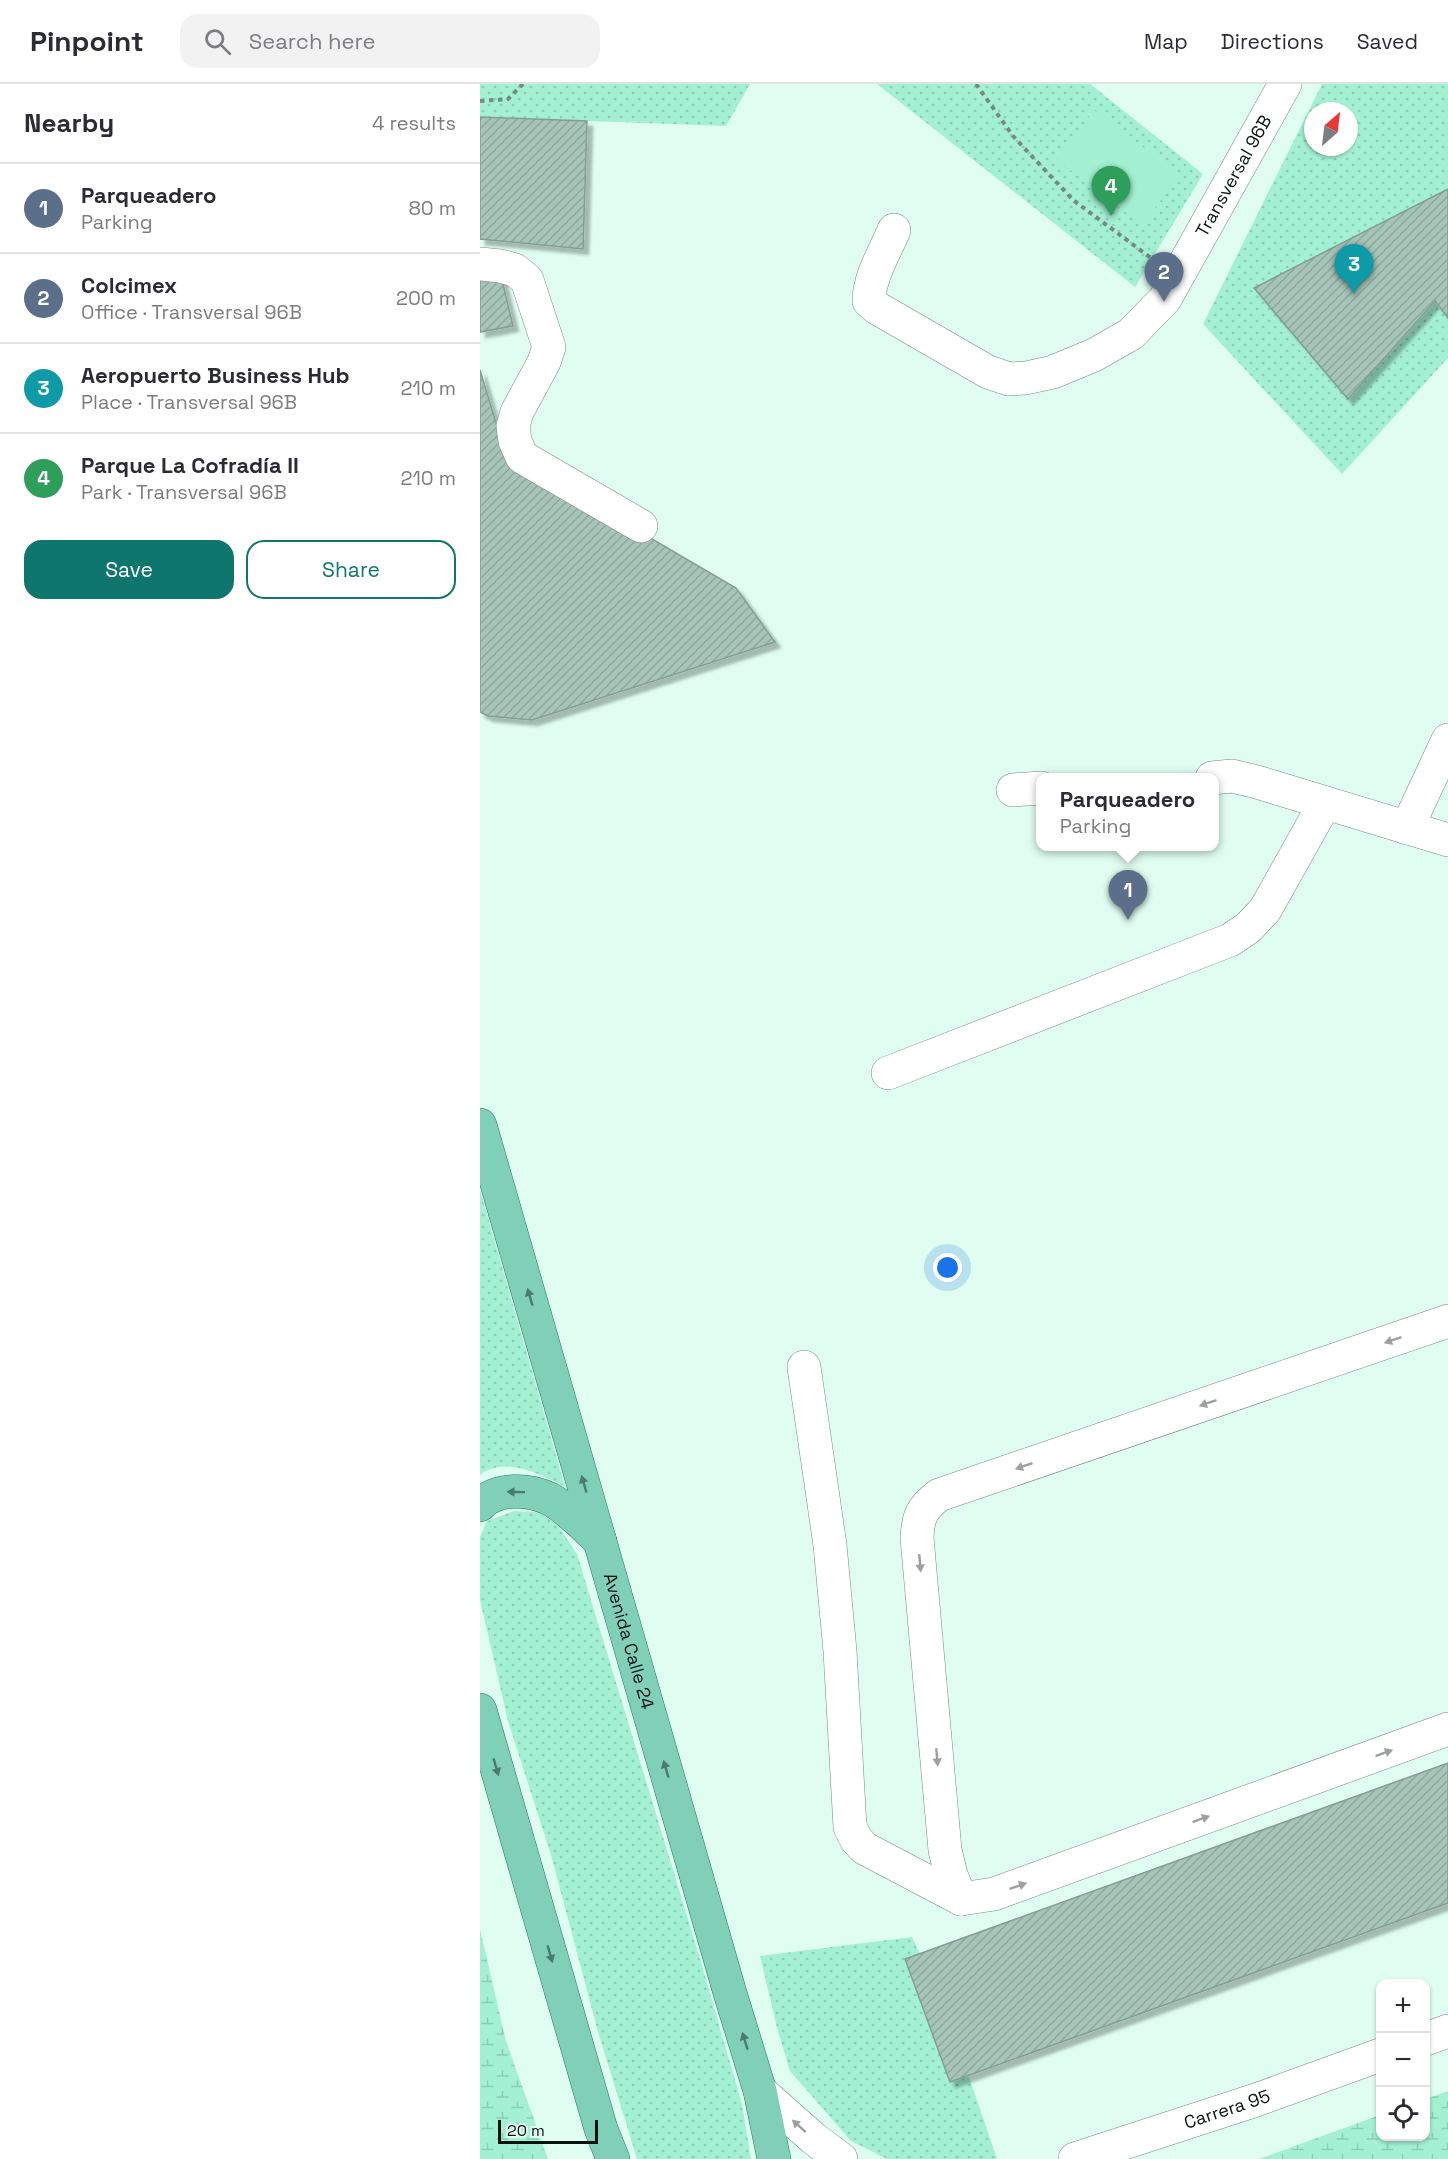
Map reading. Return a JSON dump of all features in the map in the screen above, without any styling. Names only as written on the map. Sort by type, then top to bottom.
[{"type":"main road","name":"Avenida Calle 24","points":[[480,1125],[760,2091],[774,2159]]},
{"type":"main road","points":[[480,1505],[503,1491],[525,1492],[549,1499],[600,1540]]},
{"type":"main road","points":[[480,1710],[601,2129],[613,2159]]},
{"type":"street","name":"Transversal 96B","points":[[894,230],[869,292],[869,301],[877,308],[988,372],[1009,378],[1026,378],[1053,372],[1094,355],[1131,334],[1166,299],[1285,84]]},
{"type":"street","points":[[480,264],[515,270],[527,280],[549,347],[544,362],[517,412],[513,426],[515,441],[522,457],[641,526]]},
{"type":"street","points":[[1407,828],[1448,740]]},
{"type":"street","points":[[1219,777],[1232,776],[1257,782],[1448,840]]},
{"type":"street","points":[[888,1073],[1230,940],[1248,928],[1265,910],[1325,803]]},
{"type":"street","points":[[961,1899],[951,1875],[945,1850],[917,1538],[918,1523],[925,1506],[939,1495],[1448,1322]]},
{"type":"street","points":[[804,1367],[830,1545],[840,1651],[850,1827],[864,1848],[961,1899],[994,1894],[1448,1730]]},
{"type":"street","points":[[1430,2037],[1448,2031]]},
{"type":"street","name":"Carrera 95","points":[[1075,2159],[1256,2100],[1376,2056]]},
{"type":"street","points":[[760,2091],[808,2134],[841,2159]]},
{"type":"path","points":[[480,101],[508,99],[523,84]]},
{"type":"path","points":[[976,84],[1013,136],[1073,200],[1152,258],[1186,262]]},
{"type":"green space","points":[[480,84],[750,84],[726,126],[480,117]]},
{"type":"green space","points":[[877,84],[1090,84],[1203,174],[1135,287]]},
{"type":"green space","points":[[1322,84],[1448,84],[1448,358],[1342,474],[1203,324],[1304,120],[1304,156],[1358,156],[1358,102],[1313,102]]},
{"type":"green space","points":[[1094,110],[1180,175],[1142,225],[1057,160]]},
{"type":"green space","points":[[480,1190],[565,1487],[534,1473],[512,1467],[490,1469],[480,1475]]},
{"type":"green space","points":[[514,1511],[539,1512],[559,1527],[577,1554],[742,2104],[751,2159],[637,2159],[598,2032],[551,1855],[508,1721],[480,1600],[480,1537],[487,1521]]},
{"type":"green space","points":[[480,1929],[506,2041],[548,2159],[480,2159]]},
{"type":"green space","points":[[912,1937],[945,2006],[997,2159],[887,2159],[851,2141],[790,2071],[760,1956]]},
{"type":"green space","points":[[1448,2091],[1448,2159],[1259,2159],[1376,2116],[1376,2141],[1430,2141],[1430,2098]]},
{"type":"building","points":[[480,117],[587,121],[583,249],[480,239]]},
{"type":"building","points":[[1448,189],[1448,318],[1435,301],[1348,399],[1254,288]]},
{"type":"building","points":[[500,272],[513,326],[480,332],[480,277]]},
{"type":"building","points":[[480,370],[505,453],[736,588],[775,642],[532,720],[488,716],[480,712]]},
{"type":"building","points":[[1448,1763],[1448,1903],[950,2082],[905,1959]]},
{"type":"place","name":"Parque La Cofradía II","points":[[1111,216]]},
{"type":"place","name":"Aeropuerto Business Hub","points":[[1354,294]]},
{"type":"place","name":"Colcimex","points":[[1164,302]]},
{"type":"place","name":"Parqueadero","points":[[1128,920]]}]
